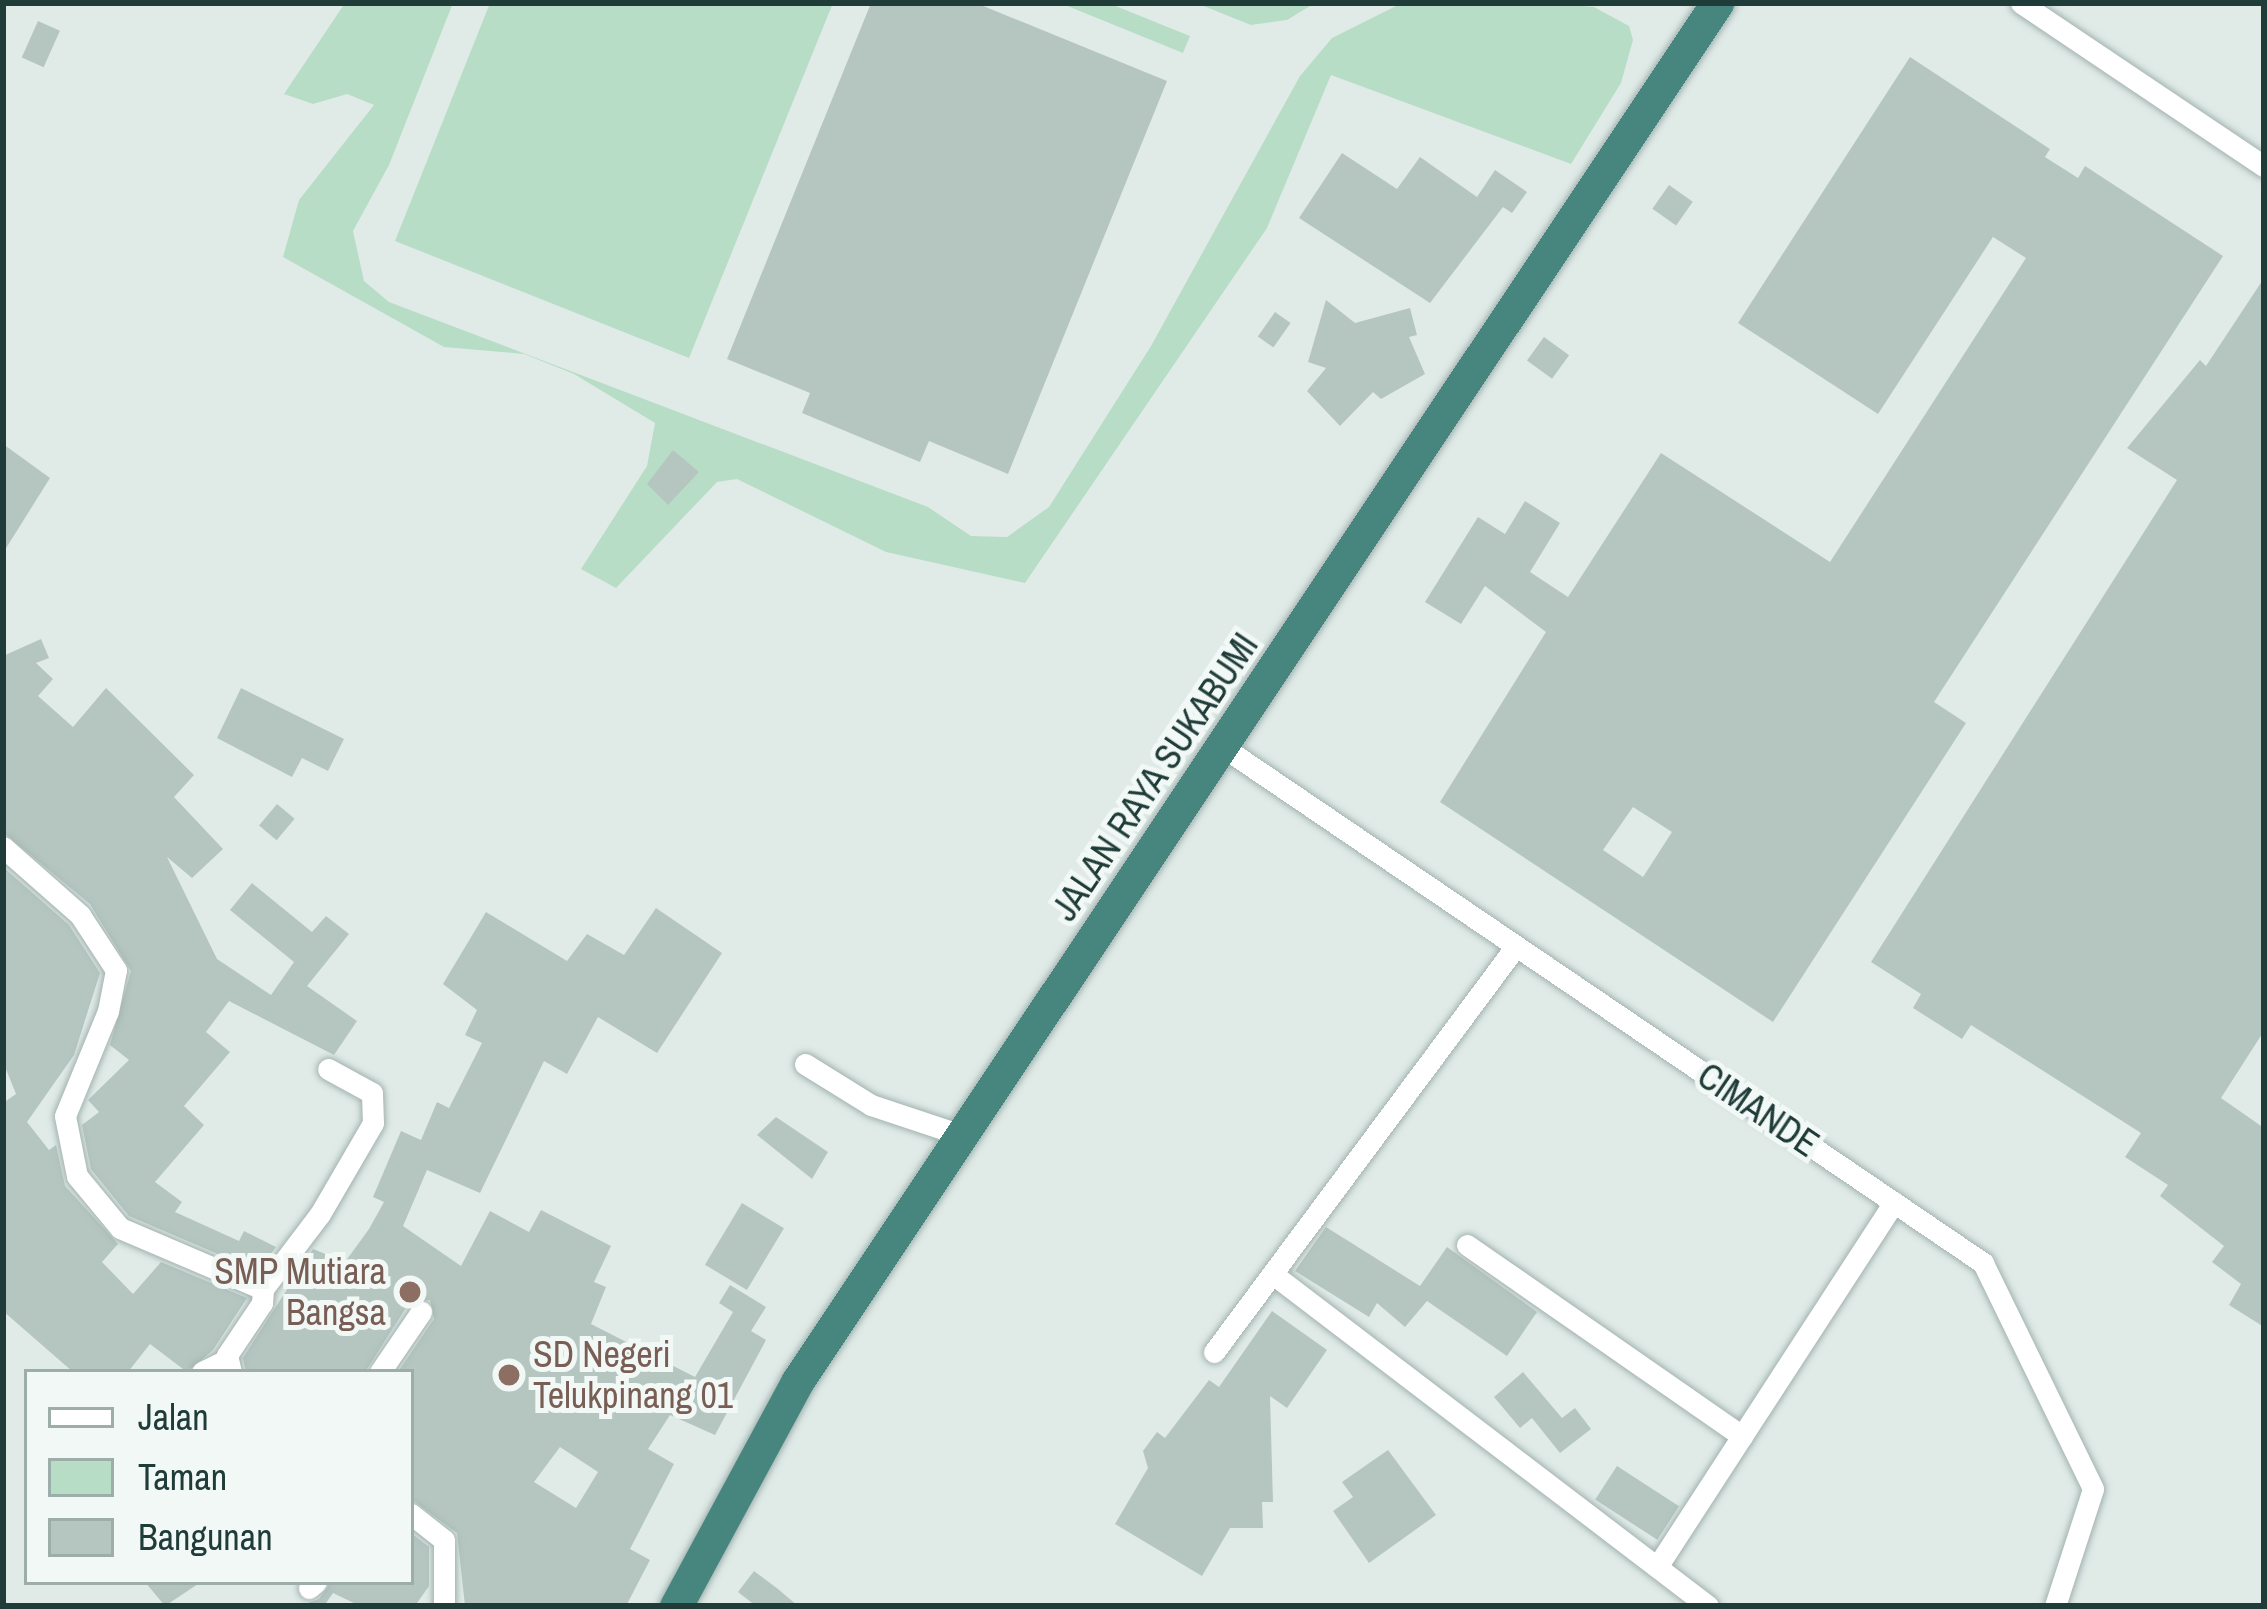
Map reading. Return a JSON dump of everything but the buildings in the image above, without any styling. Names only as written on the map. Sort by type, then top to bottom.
[{"type":"highway","name":"JALAN RAYA SUKABUMI","points":[[676,1606],[797,1382],[1717,3]]},
{"type":"street","points":[[2021,3],[2264,166]]},
{"type":"street","name":"CIMANDE","points":[[1223,747],[1983,1263],[2093,1489],[2055,1606]]},
{"type":"street","points":[[3,847],[80,915],[116,970],[108,1011],[65,1116],[82,1187],[108,1220],[136,1237],[263,1288]]},
{"type":"street","points":[[1214,1352],[1516,946]]},
{"type":"street","points":[[806,1064],[872,1105],[961,1135]]},
{"type":"street","points":[[263,1288],[320,1214],[373,1124],[373,1093],[328,1070]]},
{"type":"street","points":[[1657,1567],[1894,1202]]},
{"type":"street","points":[[1467,1245],[1742,1436]]},
{"type":"street","points":[[1274,1275],[1708,1606]]},
{"type":"street","points":[[228,1366],[265,1297],[263,1288]]},
{"type":"street","points":[[382,1369],[421,1312]]},
{"type":"street","points":[[414,1516],[444,1540],[444,1606]]},
{"type":"green space","points":[[345,3],[453,3],[389,165],[353,231],[364,281],[389,302],[928,507],[971,536],[1007,537],[1049,507],[1151,346],[1300,76],[1332,38],[1402,3],[1550,3],[1594,7],[1629,26],[1633,40],[1621,83],[1571,164],[1331,75],[1267,228],[1025,583],[886,552],[737,479],[717,482],[616,588],[581,569],[647,466],[655,423],[574,374],[524,354],[444,347],[283,257],[299,200],[374,105],[347,94],[313,104],[284,94]]},
{"type":"green space","points":[[490,3],[833,3],[689,358],[395,241]]},
{"type":"green space","points":[[1060,3],[1108,3],[1190,36],[1183,53]]},
{"type":"green space","points":[[1196,3],[1315,3],[1287,20],[1251,25]]},
{"type":"place","name":"SMP Mutiara Bangsa","points":[[410,1292]]},
{"type":"place","name":"SD Negeri Telukpinang 01","points":[[509,1375]]}]
